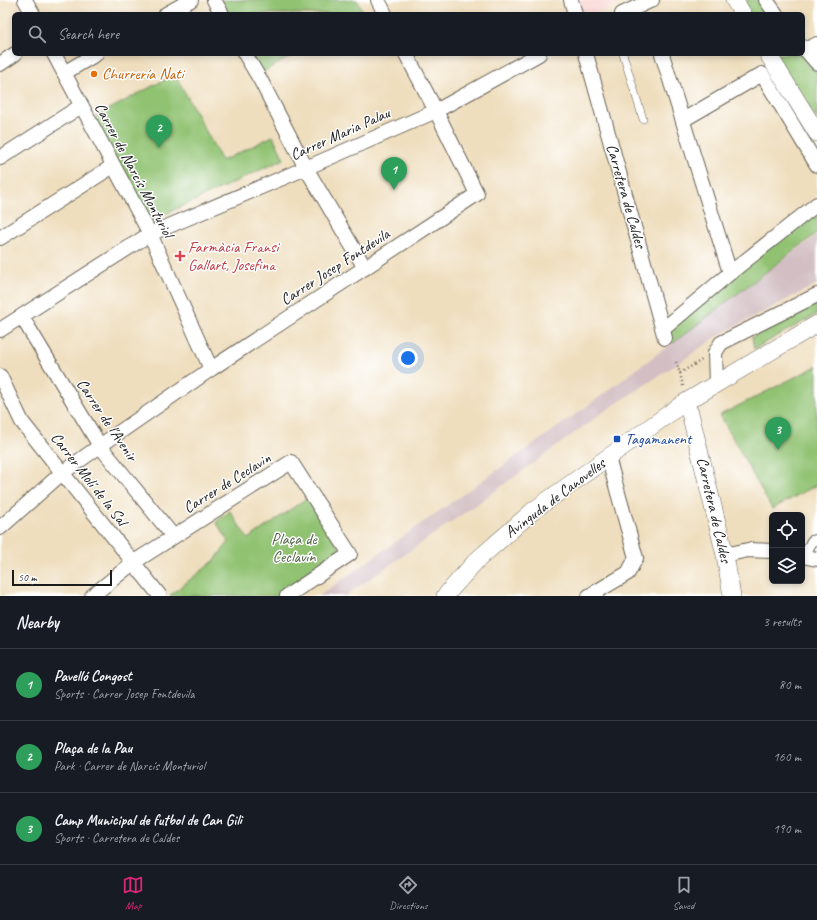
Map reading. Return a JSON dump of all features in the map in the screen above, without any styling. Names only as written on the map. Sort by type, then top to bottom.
[{"type":"street","points":[[25,0],[32,12]]},
{"type":"street","points":[[170,12],[191,0]]},
{"type":"street","points":[[214,0],[221,12]]},
{"type":"street","points":[[378,0],[384,12]]},
{"type":"street","points":[[571,0],[574,12]]},
{"type":"street","points":[[734,0],[742,12]]},
{"type":"street","points":[[766,0],[775,12]]},
{"type":"street","points":[[629,12],[649,6]]},
{"type":"street","points":[[809,47],[817,63]]},
{"type":"street","points":[[0,64],[12,56]]},
{"type":"street","name":"Carrer de Narcís Monturiol","points":[[55,56],[150,234],[211,369]]},
{"type":"street","points":[[64,72],[92,56]]},
{"type":"street","points":[[246,56],[261,81],[306,168],[365,268]]},
{"type":"street","points":[[407,56],[436,111]]},
{"type":"street","name":"Carrer Maria Palau","points":[[0,330],[150,234],[436,111],[535,56]]},
{"type":"street","name":"Carretera de Caldes","points":[[587,56],[666,332],[730,273]]},
{"type":"street","points":[[663,56],[730,273],[817,204]]},
{"type":"street","points":[[769,56],[817,133]]},
{"type":"street","points":[[683,120],[762,74],[817,165]]},
{"type":"street","points":[[0,158],[81,106]]},
{"type":"street","name":"Carrer Josep Fontdevila","points":[[1,524],[62,473],[211,369],[477,194],[436,111]]},
{"type":"street","points":[[0,238],[114,166]]},
{"type":"street","points":[[716,383],[715,353],[720,343],[817,295]]},
{"type":"street","name":"Carrer de l'Avenir","points":[[22,317],[100,446],[173,536]]},
{"type":"street","name":"Avinguda de Canovelles","points":[[445,596],[476,561],[534,510],[608,457],[684,398],[716,383],[817,324]]},
{"type":"street","name":"Carrer Molí de la Sal","points":[[0,376],[22,422],[160,596]]},
{"type":"street","name":"Carretera de Caldes","points":[[684,398],[690,413],[726,555],[732,596]]},
{"type":"street","points":[[589,596],[628,573],[636,558],[608,457]]},
{"type":"street","name":"Carrer de Ceclavin","points":[[92,596],[134,562],[291,462],[350,554],[287,596]]},
{"type":"street","points":[[808,557],[812,541],[817,540]]},
{"type":"street","points":[[726,555],[748,550],[769,551]]},
{"type":"lane","points":[[623,56],[643,119]]},
{"type":"path","points":[[680,373],[715,353]]},
{"type":"path","points":[[676,362],[680,373],[684,398]]},
{"type":"shaded area","points":[[576,0],[627,0],[600,12],[579,12]]},
{"type":"shaded area","points":[[817,235],[817,284],[719,335],[602,413],[473,507],[345,596],[319,596],[582,410]]},
{"type":"green space","points":[[220,0],[357,0],[363,12],[227,12]]},
{"type":"green space","points":[[739,0],[762,0],[771,12],[747,12]]},
{"type":"green space","points":[[805,55],[817,70],[817,119],[775,56]]},
{"type":"green space","points":[[251,56],[291,56],[261,73]]},
{"type":"green space","points":[[175,74],[222,161],[273,136],[284,159],[144,224],[89,120]]},
{"type":"green space","points":[[817,206],[817,233],[673,343],[668,332]]},
{"type":"green space","points":[[817,304],[817,314],[754,349],[752,337]]},
{"type":"green space","points":[[817,366],[817,485],[772,509],[720,415]]},
{"type":"green space","name":"Plaça de Ceclavín","points":[[307,498],[345,557],[281,596],[169,596],[214,561],[229,542],[216,522],[230,511],[248,539]]},
{"type":"place","name":"Churrería Nati","points":[[94,74]]},
{"type":"place","name":"Plaça de la Pau","points":[[159,148]]},
{"type":"place","name":"Pavelló Congost","points":[[394,190]]},
{"type":"place","name":"Farmàcia Fransi Gallart, Josefina","points":[[180,256]]},
{"type":"place","name":"Tagamanent","points":[[617,439]]},
{"type":"place","name":"Camp Municipal de futbol de Can Gili","points":[[778,450]]}]
